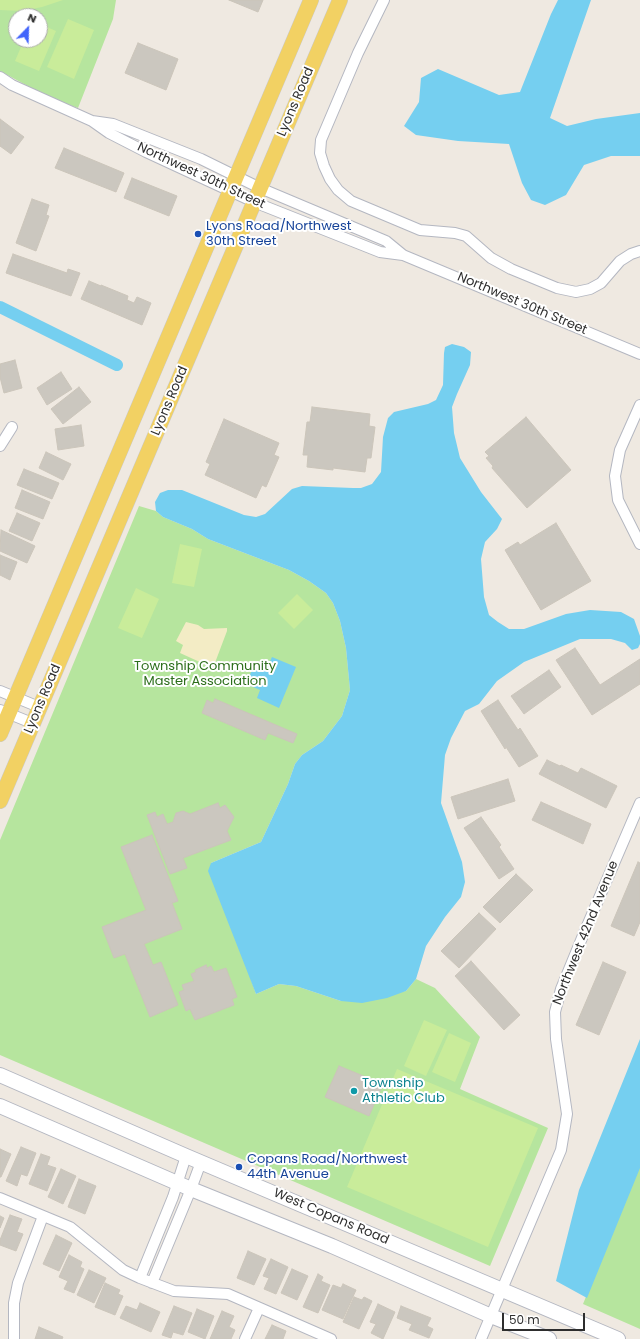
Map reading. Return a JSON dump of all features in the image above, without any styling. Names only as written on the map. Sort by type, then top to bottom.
[{"type":"main road","name":"Lyons Road","points":[[0,734],[4,712],[15,698],[311,0]]},
{"type":"main road","name":"Lyons Road","points":[[0,801],[340,0]]},
{"type":"main road","name":"West Copans Road","points":[[0,1075],[186,1156],[618,1339]]},
{"type":"main road","name":"West Copans Road","points":[[0,1106],[191,1189],[332,1246],[491,1316],[549,1339]]},
{"type":"street","points":[[384,0],[358,53],[321,140],[320,153],[324,166],[330,179],[338,190],[351,201],[420,230],[455,233],[466,236],[491,258],[511,269],[557,288],[576,292],[590,289],[601,283],[620,261],[631,254],[640,251]]},
{"type":"street","name":"Northwest 30th Street","points":[[0,77],[12,85],[92,121],[109,133],[254,202],[380,252],[403,255],[640,354]]},
{"type":"street","name":"Northwest 30th Street","points":[[92,121],[113,124],[201,159],[260,188],[386,241],[403,255]]},
{"type":"street","points":[[640,404],[620,450],[615,476],[618,500],[640,544]]},
{"type":"street","points":[[0,446],[12,427]]},
{"type":"street","points":[[0,691],[39,707]]},
{"type":"street","points":[[4,712],[32,723]]},
{"type":"street","name":"Northwest 42nd Avenue","points":[[481,1339],[560,1150],[567,1114],[556,1039],[555,1012],[561,989],[640,803]]},
{"type":"street","points":[[140,1278],[178,1183],[186,1156]]},
{"type":"street","points":[[152,1283],[201,1162]]},
{"type":"street","points":[[0,1198],[70,1227],[123,1270],[140,1278],[174,1291],[228,1294],[331,1339]]},
{"type":"street","points":[[14,1339],[14,1303],[18,1283],[43,1216]]},
{"type":"street","points":[[245,1339],[259,1308]]},
{"type":"green space","points":[[0,0],[116,0],[113,19],[78,108],[48,97],[0,71]]},
{"type":"green space","points":[[0,0],[63,0],[37,8],[8,8],[8,10],[0,10]]},
{"type":"green space","points":[[68,19],[94,30],[74,79],[47,67]]},
{"type":"green space","points":[[48,28],[56,31],[39,71],[15,61],[21,48],[48,48]]},
{"type":"green space","name":"Township Community Master Association","points":[[139,506],[156,511],[163,517],[192,529],[208,539],[289,570],[309,581],[326,593],[333,603],[340,621],[346,648],[350,690],[342,716],[323,741],[302,755],[295,764],[288,784],[261,842],[211,863],[256,994],[279,984],[296,986],[341,1001],[406,991],[416,979],[435,988],[480,1037],[460,1089],[548,1128],[490,1266],[0,1055],[0,840]]},
{"type":"green space","points":[[180,544],[202,549],[194,587],[172,583]]},
{"type":"green space","points":[[136,588],[159,599],[142,638],[118,628]]},
{"type":"green space","points":[[297,594],[313,610],[294,629],[278,613]]},
{"type":"green space","points":[[424,1020],[447,1030],[426,1076],[404,1066]]},
{"type":"green space","points":[[449,1033],[471,1043],[455,1082],[432,1072]]},
{"type":"green space","points":[[397,1069],[538,1128],[488,1247],[347,1187]]},
{"type":"green space","points":[[640,1165],[640,1329],[583,1304]]},
{"type":"sand","points":[[186,622],[198,625],[204,629],[227,628],[213,668],[180,653],[183,645],[176,641]]},
{"type":"water","points":[[558,0],[591,0],[550,118],[567,126],[596,119],[640,113],[640,156],[611,156],[584,165],[566,195],[545,205],[531,200],[522,183],[509,144],[458,141],[416,135],[404,126],[419,102],[421,78],[438,69],[499,95],[520,92]]},
{"type":"water","points":[[452,344],[464,347],[471,352],[470,365],[452,407],[454,433],[460,458],[481,492],[502,519],[497,529],[485,542],[481,559],[484,597],[489,615],[509,629],[524,629],[566,614],[590,610],[621,612],[634,619],[640,636],[640,644],[638,648],[632,650],[625,643],[611,639],[580,639],[524,662],[497,681],[479,704],[465,711],[451,738],[445,755],[441,803],[462,862],[465,882],[461,897],[445,917],[426,946],[416,979],[406,991],[387,998],[362,1003],[341,1001],[296,986],[279,984],[256,994],[208,871],[211,863],[261,842],[288,784],[295,764],[302,755],[323,741],[342,716],[350,690],[346,648],[340,621],[333,603],[326,593],[309,581],[289,570],[208,539],[192,529],[163,517],[156,511],[155,502],[160,493],[168,490],[182,490],[244,515],[256,517],[265,514],[292,489],[302,486],[361,488],[372,484],[381,472],[383,437],[388,418],[394,412],[428,404],[436,400],[443,385],[445,347]]},
{"type":"water","points":[[272,657],[296,667],[279,708],[257,698],[260,690],[246,684],[255,663],[267,668]]},
{"type":"water","points":[[640,1039],[640,1168],[587,1298],[556,1281],[579,1190]]},
{"type":"building","points":[[229,0],[263,0],[258,12]]},
{"type":"building","points":[[138,43],[178,59],[166,90],[125,73]]},
{"type":"building","points":[[0,119],[24,137],[11,154],[0,146]]},
{"type":"building","points":[[64,148],[124,173],[116,192],[55,168]]},
{"type":"building","points":[[132,178],[177,196],[169,216],[124,198]]},
{"type":"building","points":[[32,199],[49,205],[46,215],[49,216],[36,251],[16,243]]},
{"type":"building","points":[[13,254],[67,273],[68,269],[80,273],[71,296],[6,273]]},
{"type":"building","points":[[89,281],[128,296],[127,300],[134,303],[137,297],[151,303],[142,325],[81,299]]},
{"type":"building","points":[[15,360],[22,388],[4,393],[0,377],[0,364]]},
{"type":"building","points":[[61,372],[72,389],[47,405],[37,388]]},
{"type":"building","points":[[79,387],[91,402],[63,424],[51,409]]},
{"type":"building","points":[[312,407],[370,414],[369,426],[375,427],[371,458],[367,458],[365,472],[333,468],[333,470],[307,467],[308,455],[303,455],[307,422],[310,422]]},
{"type":"building","points":[[526,417],[571,470],[527,508],[492,468],[493,466],[486,458],[489,456],[485,452]]},
{"type":"building","points":[[224,419],[279,443],[274,455],[279,457],[266,487],[262,485],[256,498],[205,475],[210,464],[206,462]]},
{"type":"building","points":[[81,425],[84,446],[58,450],[55,429]]},
{"type":"building","points":[[46,452],[71,464],[63,480],[39,468]]},
{"type":"building","points":[[24,469],[59,483],[52,499],[17,485]]},
{"type":"building","points":[[22,490],[50,502],[43,519],[15,508]]},
{"type":"building","points":[[17,513],[40,523],[32,541],[9,531]]},
{"type":"building","points":[[556,523],[591,581],[541,610],[505,550],[518,542],[520,545]]},
{"type":"building","points":[[1,530],[35,546],[27,563],[0,551]]},
{"type":"building","points":[[0,555],[17,562],[10,580],[0,575]]},
{"type":"building","points":[[575,648],[600,685],[640,659],[640,684],[592,715],[556,660]]},
{"type":"building","points":[[549,670],[561,687],[524,714],[511,696]]},
{"type":"building","points":[[215,699],[297,734],[293,743],[268,733],[265,740],[202,713],[207,700],[213,703]]},
{"type":"building","points":[[498,700],[518,730],[520,728],[538,756],[519,767],[506,747],[505,749],[481,711]]},
{"type":"building","points":[[547,760],[578,773],[581,768],[617,786],[606,808],[539,774]]},
{"type":"building","points":[[508,779],[515,801],[458,819],[451,797]]},
{"type":"building","points":[[541,802],[591,824],[583,844],[532,820]]},
{"type":"building","points":[[218,803],[220,808],[225,805],[234,817],[227,831],[231,840],[183,858],[187,868],[170,874],[147,815],[155,812],[157,817],[163,814],[167,824],[173,822],[176,813],[183,811],[190,814]]},
{"type":"building","points":[[481,817],[501,845],[499,847],[514,869],[499,879],[464,828]]},
{"type":"building","points":[[152,835],[178,901],[172,903],[182,929],[144,944],[153,965],[161,962],[178,1005],[150,1017],[125,954],[114,958],[102,927],[146,910],[121,847]]},
{"type":"building","points":[[638,862],[640,863],[640,922],[634,936],[611,926]]},
{"type":"building","points":[[516,874],[533,890],[500,923],[483,907]]},
{"type":"building","points":[[479,913],[496,929],[459,968],[441,951]]},
{"type":"building","points":[[471,961],[520,1015],[504,1030],[455,976]]},
{"type":"building","points":[[603,962],[626,972],[599,1035],[576,1025]]},
{"type":"building","points":[[206,965],[207,968],[211,966],[214,972],[226,968],[237,997],[232,999],[234,1005],[195,1020],[190,1009],[186,1011],[179,992],[184,990],[182,985],[194,981],[191,974],[196,972],[195,970]]},
{"type":"building","name":"Township Athletic Club","points":[[339,1066],[383,1084],[369,1116],[325,1097]]},
{"type":"building","points":[[21,1147],[36,1153],[27,1176],[21,1174],[17,1186],[6,1181]]},
{"type":"building","points":[[0,1149],[11,1154],[1,1177],[0,1177]]},
{"type":"building","points":[[41,1154],[50,1157],[47,1165],[56,1168],[47,1191],[29,1184]]},
{"type":"building","points":[[61,1169],[76,1176],[63,1204],[48,1197]]},
{"type":"building","points":[[79,1179],[96,1186],[85,1214],[68,1207]]},
{"type":"building","points":[[10,1215],[22,1219],[17,1232],[23,1234],[16,1251],[0,1245],[0,1240]]},
{"type":"building","points":[[0,1216],[4,1218],[0,1228]]},
{"type":"building","points":[[56,1235],[72,1243],[59,1271],[43,1264]]},
{"type":"building","points":[[248,1251],[266,1259],[254,1285],[237,1278]]},
{"type":"building","points":[[69,1255],[82,1262],[80,1267],[84,1269],[74,1293],[64,1289],[68,1281],[59,1277]]},
{"type":"building","points":[[271,1259],[288,1267],[276,1294],[264,1289],[269,1278],[263,1276]]},
{"type":"building","points":[[292,1269],[308,1276],[297,1300],[281,1293]]},
{"type":"building","points":[[89,1270],[106,1278],[94,1303],[77,1295]]},
{"type":"building","points":[[318,1274],[323,1277],[321,1281],[330,1285],[318,1313],[303,1307]]},
{"type":"building","points":[[105,1283],[120,1290],[118,1294],[123,1296],[115,1315],[95,1307]]},
{"type":"building","points":[[343,1284],[356,1290],[343,1319],[322,1310],[333,1285],[341,1288]]},
{"type":"building","points":[[354,1297],[362,1300],[364,1297],[372,1301],[359,1329],[343,1322]]},
{"type":"building","points":[[140,1303],[160,1312],[151,1332],[120,1318],[126,1306],[137,1310]]},
{"type":"building","points":[[378,1304],[395,1312],[383,1339],[371,1333],[376,1324],[370,1322]]},
{"type":"building","points":[[174,1306],[192,1313],[183,1335],[173,1332],[171,1338],[162,1335]]},
{"type":"building","points":[[401,1306],[431,1318],[427,1326],[433,1329],[429,1338],[409,1330],[412,1324],[397,1318]]},
{"type":"building","points":[[197,1309],[214,1316],[205,1339],[188,1332]]},
{"type":"building","points":[[222,1311],[234,1316],[229,1327],[235,1330],[231,1339],[210,1339]]},
{"type":"building","points":[[272,1325],[286,1331],[283,1339],[265,1339]]},
{"type":"building","points":[[39,1327],[63,1337],[62,1339],[35,1339]]},
{"type":"waterway","points":[[0,307],[117,365]]},
{"type":"place","name":"Lyons Road/Northwest 30th Street","points":[[198,234]]},
{"type":"place","name":"Township Athletic Club","points":[[354,1091]]},
{"type":"place","name":"Copans Road/Northwest 44th Avenue","points":[[239,1167]]}]
